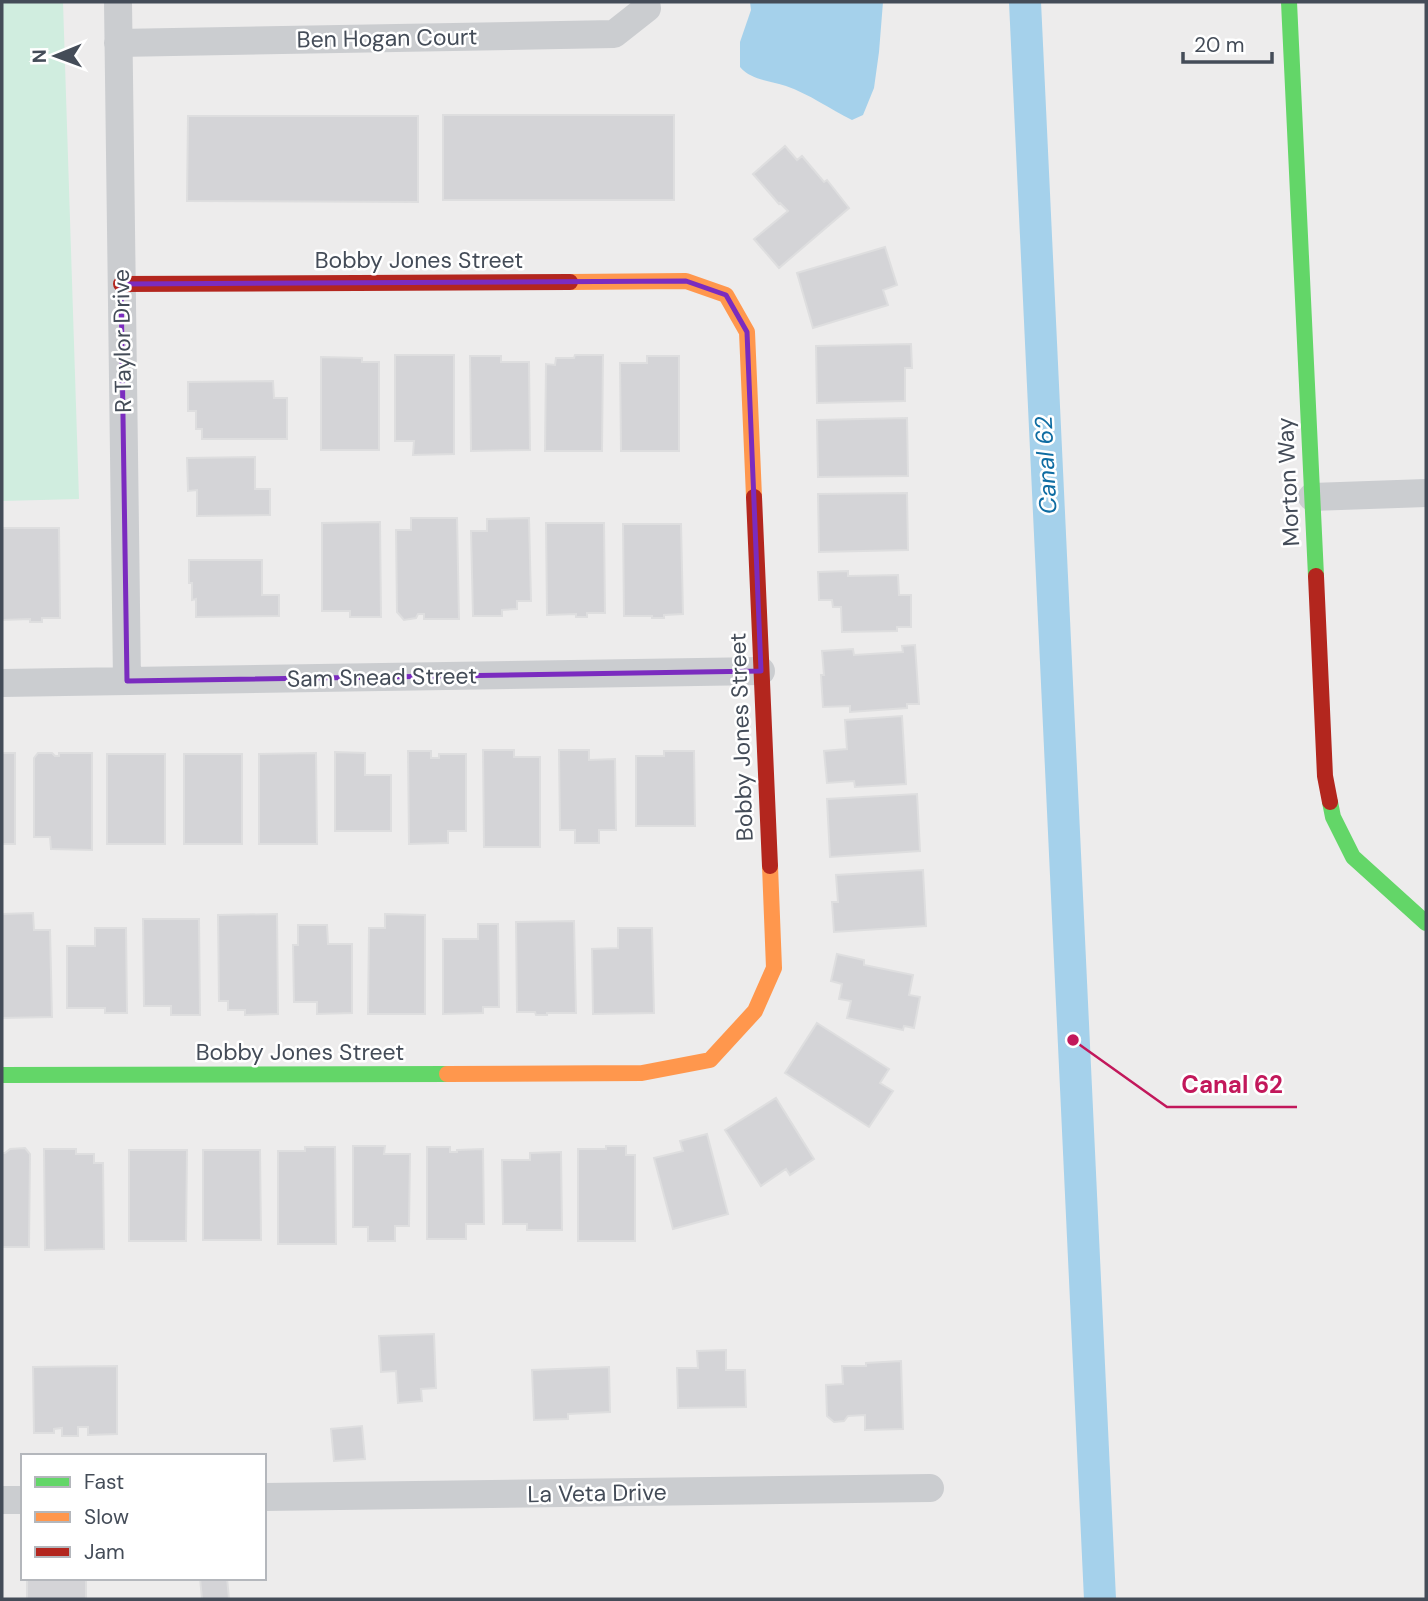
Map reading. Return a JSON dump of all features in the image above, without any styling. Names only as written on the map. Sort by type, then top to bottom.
[{"type":"street","name":"R Taylor Drive","points":[[118,2],[127,681]]},
{"type":"street","name":"Morton Way","points":[[1289,2],[1325,776],[1333,817],[1353,857],[1426,923]]},
{"type":"street","name":"Ben Hogan Court","points":[[118,43],[614,34],[647,8]]},
{"type":"street","name":"Bobby Jones Street","points":[[2,1076],[642,1073],[710,1060],[755,1011],[774,968],[747,332],[726,295],[686,281],[121,284]]},
{"type":"street","points":[[1312,496],[1426,493]]},
{"type":"street","name":"Sam Snead Street","points":[[2,682],[761,671]]},
{"type":"street","name":"La Veta Drive","points":[[266,1497],[930,1488]]},
{"type":"street","points":[[2,1500],[21,1500]]},
{"type":"highlighted area","points":[[686,281],[726,295],[747,332],[761,671],[127,681],[121,284]]},
{"type":"green space","points":[[2,2],[63,2],[79,499],[2,501]]},
{"type":"water","points":[[750,2],[883,2],[874,88],[863,115],[852,120],[803,93],[756,78],[740,67],[740,42],[751,10]]},
{"type":"building","points":[[443,115],[674,115],[674,200],[443,200]]},
{"type":"building","points":[[188,116],[418,116],[418,202],[187,201]]},
{"type":"building","points":[[785,146],[797,160],[802,156],[824,182],[827,180],[849,208],[779,268],[754,239],[788,211],[753,174]]},
{"type":"building","points":[[885,247],[897,285],[883,290],[888,305],[813,328],[797,273]]},
{"type":"building","points":[[911,344],[912,368],[905,368],[905,401],[817,403],[816,346]]},
{"type":"building","points":[[395,355],[454,355],[454,454],[413,455],[414,441],[395,441]]},
{"type":"building","points":[[575,355],[603,355],[602,451],[545,451],[546,364],[555,365],[556,358],[574,358]]},
{"type":"building","points":[[470,356],[501,356],[501,362],[529,362],[530,450],[471,451]]},
{"type":"building","points":[[647,356],[679,356],[679,451],[621,451],[620,363],[647,363]]},
{"type":"building","points":[[321,357],[362,358],[362,362],[379,362],[379,450],[321,450]]},
{"type":"building","points":[[273,381],[274,398],[287,398],[287,439],[202,439],[202,429],[196,429],[196,411],[188,411],[188,382]]},
{"type":"building","points":[[907,418],[908,476],[818,477],[817,420]]},
{"type":"building","points":[[255,457],[255,489],[270,489],[270,515],[197,516],[197,490],[188,491],[187,458]]},
{"type":"building","points":[[907,493],[908,550],[819,552],[818,494]]},
{"type":"building","points":[[411,518],[457,518],[459,619],[424,619],[424,614],[418,614],[416,618],[404,620],[397,612],[396,530],[411,530]]},
{"type":"building","points":[[529,518],[531,601],[517,601],[517,609],[502,610],[502,616],[473,616],[471,531],[487,531],[487,519]]},
{"type":"building","points":[[380,522],[381,617],[350,617],[350,611],[322,611],[322,523]]},
{"type":"building","points":[[546,523],[604,523],[605,613],[587,613],[587,617],[576,617],[576,614],[547,615]]},
{"type":"building","points":[[623,524],[681,524],[683,614],[664,615],[664,618],[624,616]]},
{"type":"building","points":[[2,528],[59,528],[60,618],[42,618],[42,622],[30,622],[30,619],[2,620]]},
{"type":"building","points":[[189,560],[262,560],[262,595],[279,595],[279,616],[196,617],[196,599],[192,600],[192,583],[189,583]]},
{"type":"building","points":[[848,571],[848,576],[898,575],[899,595],[911,595],[911,627],[897,627],[897,631],[842,632],[841,607],[833,607],[832,600],[819,600],[818,572]]},
{"type":"building","points":[[915,645],[919,704],[907,704],[907,708],[850,712],[850,706],[823,707],[822,651],[853,649],[854,655],[903,652],[902,646]]},
{"type":"building","points":[[902,716],[906,784],[855,787],[854,781],[827,783],[824,751],[847,749],[845,720]]},
{"type":"building","points":[[483,750],[514,750],[514,757],[540,757],[540,847],[484,847]]},
{"type":"building","points":[[559,750],[589,750],[589,760],[615,759],[616,830],[599,830],[599,843],[575,843],[575,830],[560,830]]},
{"type":"building","points":[[408,751],[431,751],[431,758],[439,758],[439,754],[466,754],[466,831],[448,831],[448,843],[409,844]]},
{"type":"building","points":[[664,751],[694,751],[695,826],[636,826],[636,756],[664,756]]},
{"type":"building","points":[[335,752],[365,753],[365,775],[391,775],[391,831],[335,831]]},
{"type":"building","points":[[2,753],[15,753],[15,844],[2,844]]},
{"type":"building","points":[[38,753],[59,756],[59,753],[92,753],[92,850],[51,849],[50,837],[34,837],[34,758]]},
{"type":"building","points":[[316,753],[317,844],[259,844],[259,754]]},
{"type":"building","points":[[107,754],[165,754],[165,844],[107,844]]},
{"type":"building","points":[[184,754],[242,754],[242,844],[184,844]]},
{"type":"building","points":[[917,794],[920,851],[830,857],[827,799]]},
{"type":"building","points":[[923,870],[926,926],[834,932],[832,902],[838,902],[836,875]]},
{"type":"building","points":[[33,913],[34,930],[50,930],[52,1017],[2,1018],[2,914]]},
{"type":"building","points":[[277,914],[278,1014],[245,1015],[245,1010],[228,1010],[228,1001],[219,1001],[218,915]]},
{"type":"building","points":[[385,914],[425,915],[425,1014],[368,1014],[369,928],[385,928]]},
{"type":"building","points":[[143,919],[199,919],[200,1015],[171,1015],[171,1006],[144,1006]]},
{"type":"building","points":[[574,921],[576,1013],[536,1015],[535,1012],[517,1012],[516,922]]},
{"type":"building","points":[[478,924],[498,924],[499,1007],[483,1007],[483,1013],[443,1014],[443,939],[478,939]]},
{"type":"building","points":[[298,925],[327,925],[328,944],[352,944],[352,1013],[317,1014],[317,1002],[294,1002],[293,945],[298,945]]},
{"type":"building","points":[[95,928],[126,928],[127,1013],[105,1013],[105,1008],[67,1008],[67,946],[95,946]]},
{"type":"building","points":[[618,928],[652,928],[654,1013],[593,1014],[592,949],[618,948]]},
{"type":"building","points":[[837,954],[864,960],[864,965],[913,975],[909,995],[920,997],[914,1028],[904,1026],[903,1030],[847,1018],[851,1001],[839,999],[842,984],[831,981]]},
{"type":"building","points":[[817,1023],[889,1069],[880,1083],[893,1091],[869,1127],[785,1073]]},
{"type":"building","points":[[776,1098],[814,1159],[790,1175],[786,1169],[761,1186],[725,1130]]},
{"type":"building","points":[[707,1134],[728,1214],[673,1229],[654,1158],[683,1151],[680,1141]]},
{"type":"building","points":[[353,1146],[385,1146],[384,1154],[410,1154],[409,1226],[395,1226],[395,1241],[368,1241],[368,1227],[353,1227]]},
{"type":"building","points":[[606,1146],[626,1146],[626,1155],[635,1155],[635,1241],[578,1241],[578,1149],[606,1149]]},
{"type":"building","points":[[305,1147],[335,1147],[336,1244],[278,1244],[278,1151],[305,1151]]},
{"type":"building","points":[[427,1147],[450,1147],[450,1152],[483,1149],[484,1224],[466,1224],[466,1239],[427,1239]]},
{"type":"building","points":[[25,1148],[30,1154],[29,1247],[2,1247],[2,1153],[10,1149]]},
{"type":"building","points":[[44,1149],[76,1149],[76,1154],[94,1154],[94,1163],[103,1163],[104,1249],[45,1250]]},
{"type":"building","points":[[129,1150],[187,1150],[186,1241],[129,1241]]},
{"type":"building","points":[[203,1150],[260,1150],[261,1240],[203,1240]]},
{"type":"building","points":[[561,1152],[562,1230],[527,1230],[527,1224],[503,1224],[502,1160],[530,1160],[530,1153]]},
{"type":"building","points":[[434,1334],[436,1388],[421,1389],[422,1401],[398,1403],[396,1371],[381,1372],[379,1336]]},
{"type":"building","points":[[726,1350],[726,1370],[745,1370],[746,1407],[678,1408],[677,1368],[698,1368],[697,1351]]},
{"type":"building","points":[[901,1361],[903,1429],[865,1430],[865,1415],[848,1416],[844,1421],[834,1422],[827,1416],[826,1385],[843,1384],[842,1366]]},
{"type":"building","points":[[117,1366],[117,1434],[88,1435],[88,1427],[78,1427],[78,1436],[62,1436],[62,1428],[54,1429],[54,1433],[34,1433],[33,1367]]},
{"type":"building","points":[[609,1367],[610,1412],[568,1414],[568,1419],[534,1420],[532,1370]]},
{"type":"building","points":[[362,1426],[365,1459],[334,1461],[331,1429]]},
{"type":"building","points":[[27,1580],[86,1580],[86,1599],[27,1599]]},
{"type":"building","points":[[200,1580],[227,1580],[229,1599],[202,1599]]},
{"type":"waterway","name":"Canal 62","points":[[1025,2],[1100,1599]]},
{"type":"traffic: fast","points":[[1289,2],[1316,576]]},
{"type":"traffic: fast","points":[[1330,802],[1333,817],[1353,857],[1426,923]]},
{"type":"traffic: fast","points":[[2,1075],[447,1074]]},
{"type":"traffic: slow","points":[[570,282],[686,281],[726,295],[747,332],[754,497]]},
{"type":"traffic: slow","points":[[447,1074],[642,1073],[710,1060],[755,1011],[774,968],[770,866]]},
{"type":"traffic: jam","points":[[121,284],[570,282]]},
{"type":"traffic: jam","points":[[754,497],[770,866]]},
{"type":"traffic: jam","points":[[1316,576],[1325,776],[1330,802]]},
{"type":"place","name":"Canal 62","points":[[1073,1040]]}]
